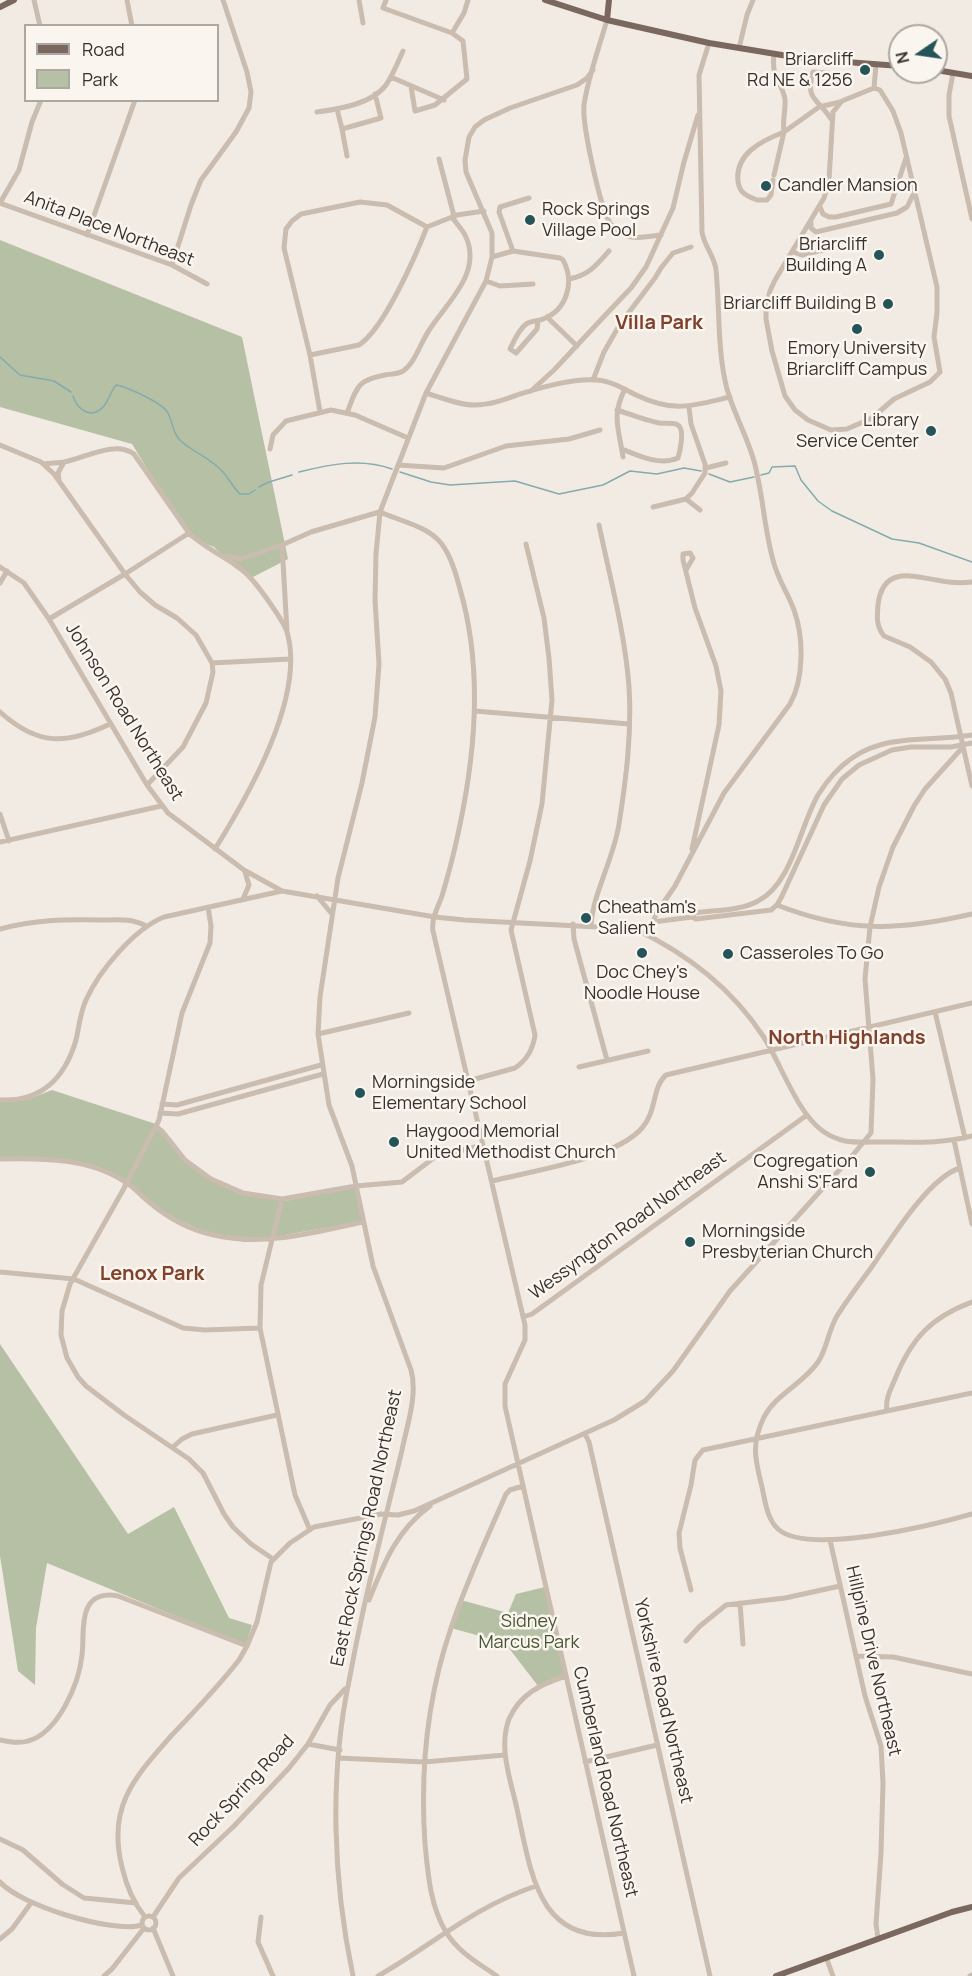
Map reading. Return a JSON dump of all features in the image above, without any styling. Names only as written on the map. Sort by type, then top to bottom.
[{"type":"main road","points":[[0,7],[14,0]]},
{"type":"main road","points":[[545,0],[607,20],[739,48],[806,59],[888,65]]},
{"type":"main road","points":[[607,20],[609,0]]},
{"type":"main road","points":[[948,72],[972,76]]},
{"type":"main road","points":[[776,1976],[949,1912],[972,1907]]},
{"type":"street","points":[[34,0],[40,24]]},
{"type":"street","points":[[127,0],[132,24]]},
{"type":"street","points":[[172,265],[190,205],[201,180],[236,132],[249,108],[252,92],[224,0]]},
{"type":"street","points":[[359,0],[363,23]]},
{"type":"street","points":[[386,0],[383,8],[452,33],[464,42],[467,79],[444,100],[428,108],[415,111],[411,86]]},
{"type":"street","points":[[452,33],[464,13],[468,0]]},
{"type":"street","points":[[739,48],[753,0]]},
{"type":"street","points":[[607,20],[585,104],[585,127],[608,219],[617,230],[626,236],[661,235]]},
{"type":"street","points":[[648,934],[724,793],[790,704],[798,682],[800,643],[796,618],[773,562],[754,462],[730,398],[722,358],[716,267],[702,232],[699,75],[709,42]]},
{"type":"street","points":[[317,112],[337,109],[375,94],[391,77],[403,51]]},
{"type":"street","points":[[774,54],[773,72],[785,100],[782,116],[784,132],[771,195],[766,200],[758,200],[746,195],[739,187],[737,169],[739,163],[755,146],[784,132],[819,107],[840,102],[874,88],[880,90],[896,117],[937,287],[934,337],[940,372],[930,382],[894,399],[872,418],[847,429],[831,430],[807,420],[791,405],[782,390],[769,336],[766,307],[775,280],[820,207],[829,180],[831,119],[840,102]]},
{"type":"street","points":[[874,88],[876,64]]},
{"type":"street","name":"East Rock Springs Road Northeast","points":[[353,1976],[339,1873],[337,1818],[344,1707],[377,1551],[408,1425],[414,1382],[373,1266],[348,1152],[329,1105],[318,1034],[320,997],[334,899],[362,783],[375,717],[379,664],[375,600],[376,554],[380,512],[426,393],[486,281],[492,257],[492,233],[484,211],[470,185],[465,160],[470,136],[483,120],[510,108],[578,85],[593,69]]},
{"type":"street","points":[[828,73],[816,71],[812,75],[813,98],[831,119]]},
{"type":"street","points":[[953,73],[949,95],[949,116],[972,219]]},
{"type":"street","points":[[391,77],[444,100]]},
{"type":"street","points":[[342,129],[381,118],[375,94]]},
{"type":"street","points":[[0,203],[19,170],[40,102]]},
{"type":"street","points":[[87,235],[134,102]]},
{"type":"street","points":[[531,391],[555,370],[635,283],[654,253],[674,208],[700,107]]},
{"type":"street","points":[[337,109],[347,156]]},
{"type":"street","points":[[690,143],[702,145]]},
{"type":"street","points":[[820,207],[824,214],[833,217],[891,204],[907,156]]},
{"type":"street","points":[[347,413],[361,382],[402,372],[410,364],[429,330],[462,285],[469,266],[470,249],[465,234],[453,217],[439,159]]},
{"type":"street","points":[[802,238],[816,232],[897,213],[907,207],[915,191]]},
{"type":"street","points":[[513,251],[498,212],[500,207],[529,198]]},
{"type":"street","points":[[320,412],[310,355],[284,248],[286,229],[292,221],[301,214],[360,202],[387,205],[427,226],[453,217],[484,211]]},
{"type":"street","name":"Anita Place Northeast","points":[[0,203],[172,265],[207,285]]},
{"type":"street","points":[[811,223],[811,228],[816,232]]},
{"type":"street","points":[[310,355],[359,345],[376,329],[414,262],[427,226]]},
{"type":"street","points":[[593,380],[604,351],[620,324],[661,267],[674,253],[691,247]]},
{"type":"street","points":[[793,252],[802,255],[835,247]]},
{"type":"street","points":[[492,257],[513,251],[560,258],[566,264],[570,284],[568,294],[562,304],[547,317],[526,324],[510,349],[516,352],[537,329],[538,321]]},
{"type":"street","points":[[569,279],[583,276],[609,251]]},
{"type":"street","points":[[486,281],[500,286],[533,284]]},
{"type":"street","points":[[547,317],[577,346]]},
{"type":"street","points":[[426,393],[475,405],[494,403],[563,383],[593,380],[608,382],[657,404],[674,407],[730,398]]},
{"type":"street","points":[[623,457],[617,434],[617,410],[625,389]]},
{"type":"street","points":[[689,406],[691,424],[706,468]]},
{"type":"street","points":[[270,449],[273,435],[286,421],[331,410],[347,413],[386,427],[408,438]]},
{"type":"street","points":[[617,410],[680,427],[678,458],[663,461],[622,449]]},
{"type":"street","points":[[398,465],[444,468],[506,446],[568,439],[600,430]]},
{"type":"street","points":[[0,445],[44,464],[60,481],[140,592],[196,634],[212,663],[213,672],[206,703],[183,747],[147,785]]},
{"type":"street","points":[[44,464],[64,462],[121,448],[128,449],[135,454],[189,532],[254,581],[287,631]]},
{"type":"street","points":[[60,481],[58,473],[64,462]]},
{"type":"street","points":[[653,507],[686,499],[706,468],[726,463]]},
{"type":"street","points":[[686,499],[700,510]]},
{"type":"street","points":[[219,554],[241,559],[311,532],[380,512]]},
{"type":"street","name":"Cumberland Road Northeast","points":[[380,512],[430,532],[441,543],[448,556],[466,609],[472,642],[475,711],[469,773],[451,863],[432,924],[524,1317],[525,1340],[508,1375],[504,1394],[634,1976]]},
{"type":"street","points":[[591,925],[593,906],[607,870],[619,828],[629,724],[629,687],[619,618],[598,525]]},
{"type":"street","points":[[49,619],[125,574],[189,532]]},
{"type":"street","points":[[468,1081],[515,1068],[527,1058],[534,1045],[534,1028],[511,930],[530,861],[542,804],[551,717],[549,658],[544,618],[526,544]]},
{"type":"street","points":[[215,849],[252,788],[270,746],[287,692],[290,658],[282,545]]},
{"type":"street","name":"Johnson Road Northeast","points":[[0,567],[24,583],[49,619],[110,724],[162,806],[168,813],[244,870],[282,891],[435,917],[627,927],[648,934],[690,960],[721,987],[749,1018],[764,1037],[807,1115],[817,1127],[829,1135],[843,1140],[864,1142],[928,1142],[972,1136]]},
{"type":"street","points":[[686,570],[697,616],[718,672],[721,700],[717,736],[694,842],[686,865]]},
{"type":"street","points":[[0,583],[7,571]]},
{"type":"street","points":[[972,582],[951,583],[911,575],[896,577],[882,589],[877,616],[878,626],[885,636],[926,657],[942,674],[951,693],[972,786]]},
{"type":"street","points":[[212,663],[290,658]]},
{"type":"street","points":[[475,711],[629,724]]},
{"type":"street","points":[[0,712],[13,724],[48,739],[65,740],[110,724]]},
{"type":"street","points":[[692,917],[695,912],[752,904],[765,897],[777,885],[815,801],[826,783],[852,758],[900,740],[972,735]]},
{"type":"street","points":[[939,747],[940,739]]},
{"type":"street","points":[[653,922],[771,910],[777,905],[824,805],[842,779],[866,761],[892,750],[911,747],[962,746],[972,743]]},
{"type":"street","points":[[145,1917],[135,1903],[124,1875],[117,1845],[118,1820],[125,1796],[141,1769],[229,1673],[247,1646],[257,1622],[265,1581],[273,1559],[290,1543],[310,1530],[381,1514],[408,1513],[585,1434],[628,1412],[660,1387],[730,1291],[871,1133],[871,1055],[865,979],[870,927],[885,867],[902,827],[925,789],[962,746]]},
{"type":"street","points":[[862,753],[866,761]]},
{"type":"street","points":[[815,801],[824,805]]},
{"type":"street","points":[[0,843],[162,806]]},
{"type":"street","points":[[0,814],[9,841]]},
{"type":"street","points":[[243,899],[249,885],[244,870]]},
{"type":"street","points":[[777,885],[785,889]]},
{"type":"street","points":[[0,1100],[14,1101],[28,1098],[45,1089],[59,1076],[74,1047],[82,1011],[91,991],[121,951],[146,926],[164,917],[282,891]]},
{"type":"street","points":[[317,896],[332,914]]},
{"type":"street","points":[[752,904],[754,912]]},
{"type":"street","points":[[777,905],[822,920],[870,927],[923,924],[972,914]]},
{"type":"street","points":[[208,907],[212,926],[210,943],[182,1013],[156,1127],[74,1279],[64,1301],[60,1323],[63,1347],[73,1368],[86,1386],[189,1459],[203,1473],[233,1527],[250,1544],[273,1559]]},
{"type":"street","points":[[0,929],[60,919],[131,920],[146,926]]},
{"type":"street","points":[[573,924],[573,939],[607,1060]]},
{"type":"street","points":[[492,1181],[578,1161],[628,1140],[649,1119],[655,1105],[660,1081],[666,1075],[972,1003]]},
{"type":"street","points":[[935,1012],[965,1138]]},
{"type":"street","points":[[318,1034],[410,1013]]},
{"type":"street","points":[[579,1066],[648,1051]]},
{"type":"street","points":[[162,1104],[177,1105],[321,1065]]},
{"type":"street","points":[[160,1113],[178,1114],[323,1074]]},
{"type":"street","points":[[245,1086],[247,1095]]},
{"type":"street","name":"Wessyngton Road Northeast","points":[[524,1317],[532,1314],[807,1115]]},
{"type":"street","points":[[156,1127],[162,1131],[184,1160],[211,1179],[243,1193],[282,1199],[356,1186],[402,1182],[435,1157],[483,1145]]},
{"type":"street","points":[[954,1140],[972,1224]]},
{"type":"street","points":[[0,1160],[40,1158],[78,1164],[103,1171],[126,1183],[161,1212],[193,1229],[232,1239],[272,1239],[363,1222]]},
{"type":"street","points":[[960,1168],[946,1174],[905,1220],[836,1317],[818,1362],[811,1371],[784,1392],[763,1419],[754,1446],[769,1516],[773,1524],[783,1533],[798,1538],[814,1541],[830,1540],[930,1525],[972,1514]]},
{"type":"street","points":[[282,1199],[261,1285],[260,1328],[295,1495],[310,1530]]},
{"type":"street","points":[[0,1272],[74,1279],[183,1328],[205,1330],[260,1328]]},
{"type":"street","points":[[887,1410],[887,1399],[901,1365],[909,1348],[919,1335],[940,1317],[972,1302]]},
{"type":"street","points":[[691,1590],[678,1539],[691,1485],[694,1460],[699,1453],[707,1448],[972,1393]]},
{"type":"street","points":[[173,1447],[192,1434],[278,1415]]},
{"type":"street","name":"Yorkshire Road Northeast","points":[[585,1434],[589,1442],[710,1976]]},
{"type":"street","points":[[497,1976],[466,1955],[446,1932],[434,1905],[427,1864],[423,1809],[424,1762],[433,1695],[451,1628],[506,1494],[510,1490],[523,1486]]},
{"type":"street","points":[[365,1609],[389,1552],[419,1516],[440,1499]]},
{"type":"street","name":"Hillpine Drive Northeast","points":[[830,1540],[865,1696],[878,1734],[882,1761],[881,1853],[876,1924],[878,1938]]},
{"type":"street","points":[[686,1641],[726,1605],[785,1598],[840,1586]]},
{"type":"street","points":[[0,1740],[20,1742],[35,1739],[48,1730],[59,1716],[72,1694],[80,1667],[87,1609],[102,1595],[118,1596],[247,1646]]},
{"type":"street","points":[[740,1603],[743,1644]]},
{"type":"street","points":[[856,1656],[892,1657],[972,1674]]},
{"type":"street","points":[[566,1677],[538,1686],[519,1703],[507,1727],[505,1755],[536,1887],[549,1910],[570,1927],[596,1935],[624,1933]]},
{"type":"street","name":"Rock Spring Road","points":[[153,1917],[179,1878],[257,1803],[308,1744],[330,1706],[344,1692],[348,1682]]},
{"type":"street","points":[[327,1713],[336,1705],[344,1707]]},
{"type":"street","points":[[308,1744],[340,1750]]},
{"type":"street","points":[[585,1762],[657,1745]]},
{"type":"street","points":[[339,1758],[424,1762],[505,1755]]},
{"type":"street","points":[[0,1839],[23,1850],[62,1884],[84,1898],[135,1903]]},
{"type":"street","points":[[0,1882],[10,1891],[31,1903],[99,1923],[130,1928],[143,1927],[148,1930],[153,1928],[156,1923],[153,1917],[145,1917]]},
{"type":"street","points":[[378,1976],[489,1904],[536,1887]]},
{"type":"street","points":[[0,1939],[12,1929],[31,1903]]},
{"type":"street","points":[[104,1976],[112,1969],[143,1927],[142,1921],[145,1917]]},
{"type":"street","points":[[261,1917],[258,1942],[273,1976]]},
{"type":"street","points":[[153,1928],[173,1976]]},
{"type":"street","points":[[826,1958],[833,1976]]},
{"type":"green space","points":[[0,240],[242,337],[288,559],[253,577],[235,568],[214,547],[189,537],[132,444],[0,407]]},
{"type":"green space","points":[[52,1090],[159,1125],[178,1154],[206,1177],[239,1193],[285,1201],[355,1187],[363,1221],[246,1242],[214,1236],[168,1215],[128,1184],[93,1167],[54,1159],[0,1159],[0,1101],[29,1099]]},
{"type":"green space","points":[[0,1344],[128,1534],[174,1507],[229,1618],[252,1625],[246,1645],[47,1563],[36,1628],[35,1685],[18,1671],[0,1556]]},
{"type":"green space","name":"Sidney Marcus Park","points":[[545,1587],[566,1676],[538,1686],[505,1643],[451,1628],[461,1600],[508,1613],[516,1594]]},
{"type":"waterway","points":[[0,357],[20,375],[54,381],[71,392]]},
{"type":"waterway","points":[[73,396],[81,409],[89,413],[94,413],[103,407],[116,385],[144,396],[165,409],[179,439],[219,467],[240,494],[249,494],[255,490]]},
{"type":"waterway","points":[[299,472],[346,463],[369,464],[392,469]]},
{"type":"waterway","points":[[761,475],[769,473],[772,467],[795,466],[801,480],[818,501],[832,511],[892,539],[919,543],[972,562]]},
{"type":"waterway","points":[[400,472],[431,482],[450,485],[515,481],[559,494],[603,485],[630,471],[657,474],[684,468],[701,471]]},
{"type":"waterway","points":[[709,474],[730,482],[754,477]]},
{"type":"waterway","points":[[259,487],[292,475]]},
{"type":"place","name":"Briarcliff Rd NE & 1256","points":[[865,70]]},
{"type":"place","name":"Candler Mansion","points":[[766,186]]},
{"type":"place","name":"Rock Springs Village Pool","points":[[530,220]]},
{"type":"place","name":"Briarcliff Building A","points":[[879,255]]},
{"type":"place","name":"Briarcliff Building B","points":[[888,304]]},
{"type":"place","name":"Emory University Briarcliff Campus","points":[[857,329]]},
{"type":"place","name":"Library Service Center","points":[[931,431]]},
{"type":"place","name":"Cheatham's Salient","points":[[586,918]]},
{"type":"place","name":"Doc Chey's Noodle House","points":[[642,953]]},
{"type":"place","name":"Casseroles To Go","points":[[728,954]]},
{"type":"place","name":"Morningside Elementary School","points":[[360,1093]]},
{"type":"place","name":"Haygood Memorial United Methodist Church","points":[[394,1142]]},
{"type":"place","name":"Cogregation Anshi S'Fard","points":[[870,1172]]},
{"type":"place","name":"Morningside Presbyterian Church","points":[[690,1242]]},
{"type":"district","name":"Villa Park","points":[[659,323]]},
{"type":"district","name":"North Highlands","points":[[847,1038]]},
{"type":"district","name":"Lenox Park","points":[[152,1274]]}]
